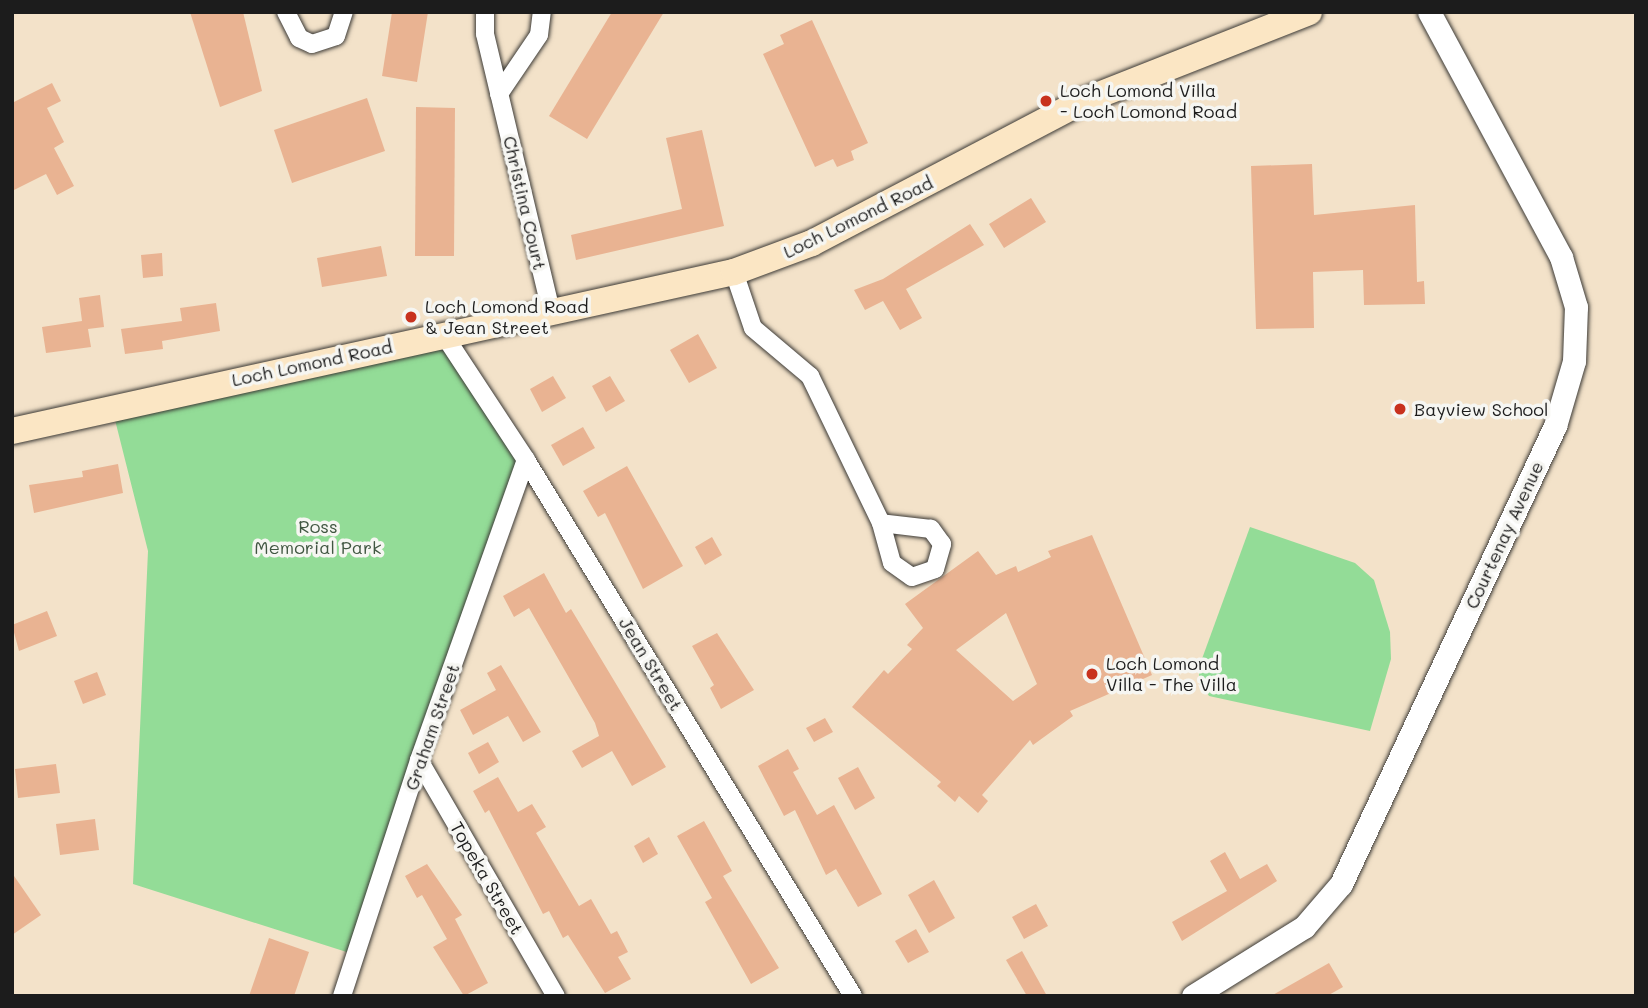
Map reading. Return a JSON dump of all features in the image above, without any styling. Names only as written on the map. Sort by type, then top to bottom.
[{"type":"main road","name":"Loch Lomond Road","points":[[12,431],[734,272],[812,243],[1081,102],[1309,12]]},
{"type":"street","points":[[286,12],[299,37],[312,44],[336,36],[344,12]]},
{"type":"street","name":"Christina Court","points":[[485,12],[485,34],[551,312]]},
{"type":"street","points":[[499,94],[539,35],[542,12]]},
{"type":"street","name":"Courtenay Avenue","points":[[1193,996],[1304,927],[1341,884],[1555,426],[1574,361],[1576,307],[1561,257],[1429,12]]},
{"type":"street","points":[[734,272],[753,328],[810,376],[881,523]]},
{"type":"street","name":"Jean Street","points":[[444,335],[526,460],[853,996]]},
{"type":"street","name":"Graham Street","points":[[342,996],[419,760],[526,460]]},
{"type":"street","name":"Topeka Street","points":[[419,760],[555,996]]},
{"type":"green space","name":"Ross Memorial Park","points":[[444,335],[526,460],[356,955],[133,884],[148,551],[112,408]]},
{"type":"green space","points":[[1250,527],[1355,563],[1374,580],[1390,632],[1391,659],[1370,731],[1209,696],[1199,680],[1199,667]]},
{"type":"building","points":[[190,12],[243,12],[262,91],[220,107]]},
{"type":"building","points":[[392,12],[428,12],[417,82],[382,76]]},
{"type":"building","points":[[612,12],[664,12],[587,139],[549,116]]},
{"type":"building","points":[[812,20],[868,143],[851,151],[854,160],[837,167],[833,159],[815,167],[763,54],[784,44],[780,35]]},
{"type":"building","points":[[52,83],[61,101],[47,108],[64,142],[54,148],[74,186],[57,195],[46,174],[12,191],[12,103]]},
{"type":"building","points":[[367,98],[385,151],[292,183],[274,130]]},
{"type":"building","points":[[416,107],[455,108],[454,256],[415,256]]},
{"type":"building","points":[[702,130],[724,226],[576,260],[571,235],[682,209],[666,138]]},
{"type":"building","points":[[1312,164],[1314,215],[1415,205],[1417,282],[1424,281],[1425,304],[1364,305],[1363,270],[1313,272],[1314,328],[1256,329],[1251,166]]},
{"type":"building","points":[[1031,198],[1046,222],[1004,248],[989,224]]},
{"type":"building","points":[[970,224],[984,245],[906,289],[922,318],[900,330],[883,301],[865,310],[854,290],[883,279]]},
{"type":"building","points":[[381,246],[387,276],[322,287],[317,258]]},
{"type":"building","points":[[162,253],[163,276],[143,278],[141,255]]},
{"type":"building","points":[[100,295],[104,327],[88,329],[91,347],[46,353],[42,327],[82,321],[79,298]]},
{"type":"building","points":[[216,303],[220,331],[162,341],[163,349],[125,354],[121,329],[182,321],[180,308]]},
{"type":"building","points":[[698,334],[717,368],[689,383],[670,350]]},
{"type":"building","points":[[553,376],[566,398],[542,412],[530,389]]},
{"type":"building","points":[[610,376],[625,401],[606,412],[592,386]]},
{"type":"building","points":[[583,427],[595,448],[563,466],[551,445]]},
{"type":"building","points":[[118,464],[123,493],[34,513],[29,485],[83,477],[82,471]]},
{"type":"building","points":[[627,466],[683,566],[643,589],[605,513],[598,517],[583,491]]},
{"type":"building","name":"Loch Lomond Villa - The Villa","points":[[1092,535],[1152,675],[1070,711],[1073,716],[1033,745],[1030,740],[982,795],[988,801],[978,813],[959,796],[955,802],[937,786],[941,782],[852,707],[884,670],[888,674],[912,649],[907,645],[923,628],[905,604],[978,551],[996,575],[1016,566],[1018,572],[1051,557],[1048,551]],"holes":[[[1006,613],[1037,684],[1013,701],[956,650]]]},
{"type":"building","points":[[712,537],[722,555],[705,565],[695,547]]},
{"type":"building","points":[[544,573],[566,613],[571,609],[666,767],[632,786],[612,751],[582,768],[572,751],[599,736],[595,723],[529,608],[514,617],[503,596]]},
{"type":"building","points":[[47,611],[57,636],[19,651],[12,625]]},
{"type":"building","points":[[717,633],[754,690],[721,709],[710,688],[714,685],[692,646]]},
{"type":"building","points":[[501,665],[541,732],[523,742],[508,716],[473,735],[460,710],[496,690],[487,673]]},
{"type":"building","points":[[97,672],[106,695],[83,704],[74,681]]},
{"type":"building","points":[[825,718],[833,732],[814,742],[806,728]]},
{"type":"building","points":[[488,742],[499,762],[479,774],[468,753]]},
{"type":"building","points":[[788,749],[799,769],[793,772],[817,815],[834,805],[882,894],[858,907],[836,869],[826,875],[795,810],[784,816],[758,766]]},
{"type":"building","points":[[56,764],[60,793],[18,798],[15,769]]},
{"type":"building","points":[[858,767],[875,798],[855,810],[838,778]]},
{"type":"building","points":[[498,777],[518,812],[532,804],[546,827],[536,833],[579,906],[591,899],[611,934],[617,931],[628,952],[618,957],[631,979],[605,993],[568,935],[563,938],[549,911],[543,914],[489,810],[485,813],[473,791]]},
{"type":"building","points":[[95,819],[99,850],[60,855],[56,824]]},
{"type":"building","points":[[704,821],[732,871],[723,876],[779,968],[751,984],[705,902],[712,898],[677,836]]},
{"type":"building","points":[[649,837],[658,854],[643,863],[634,846]]},
{"type":"building","points":[[1225,852],[1240,879],[1267,864],[1277,881],[1182,941],[1172,922],[1227,891],[1210,861]]},
{"type":"building","points":[[427,864],[462,915],[455,919],[488,983],[464,996],[433,947],[447,939],[422,895],[417,898],[405,876]]},
{"type":"building","points":[[12,873],[41,915],[12,935]]},
{"type":"building","points":[[934,880],[955,918],[929,933],[908,895]]},
{"type":"building","points":[[1036,904],[1048,926],[1024,939],[1012,917]]},
{"type":"building","points":[[916,929],[929,952],[908,963],[895,941]]},
{"type":"building","points":[[269,938],[309,952],[294,996],[249,996]]},
{"type":"building","points":[[1022,951],[1047,996],[1027,996],[1006,960]]},
{"type":"building","points":[[1329,963],[1343,987],[1327,996],[1271,996]]},
{"type":"place","name":"Loch Lomond Villa - Loch Lomond Road","points":[[1046,101]]},
{"type":"place","name":"Loch Lomond Road & Jean Street","points":[[411,317]]},
{"type":"place","name":"Bayview School","points":[[1400,409]]},
{"type":"place","name":"Loch Lomond Villa - The Villa","points":[[1092,674]]}]
